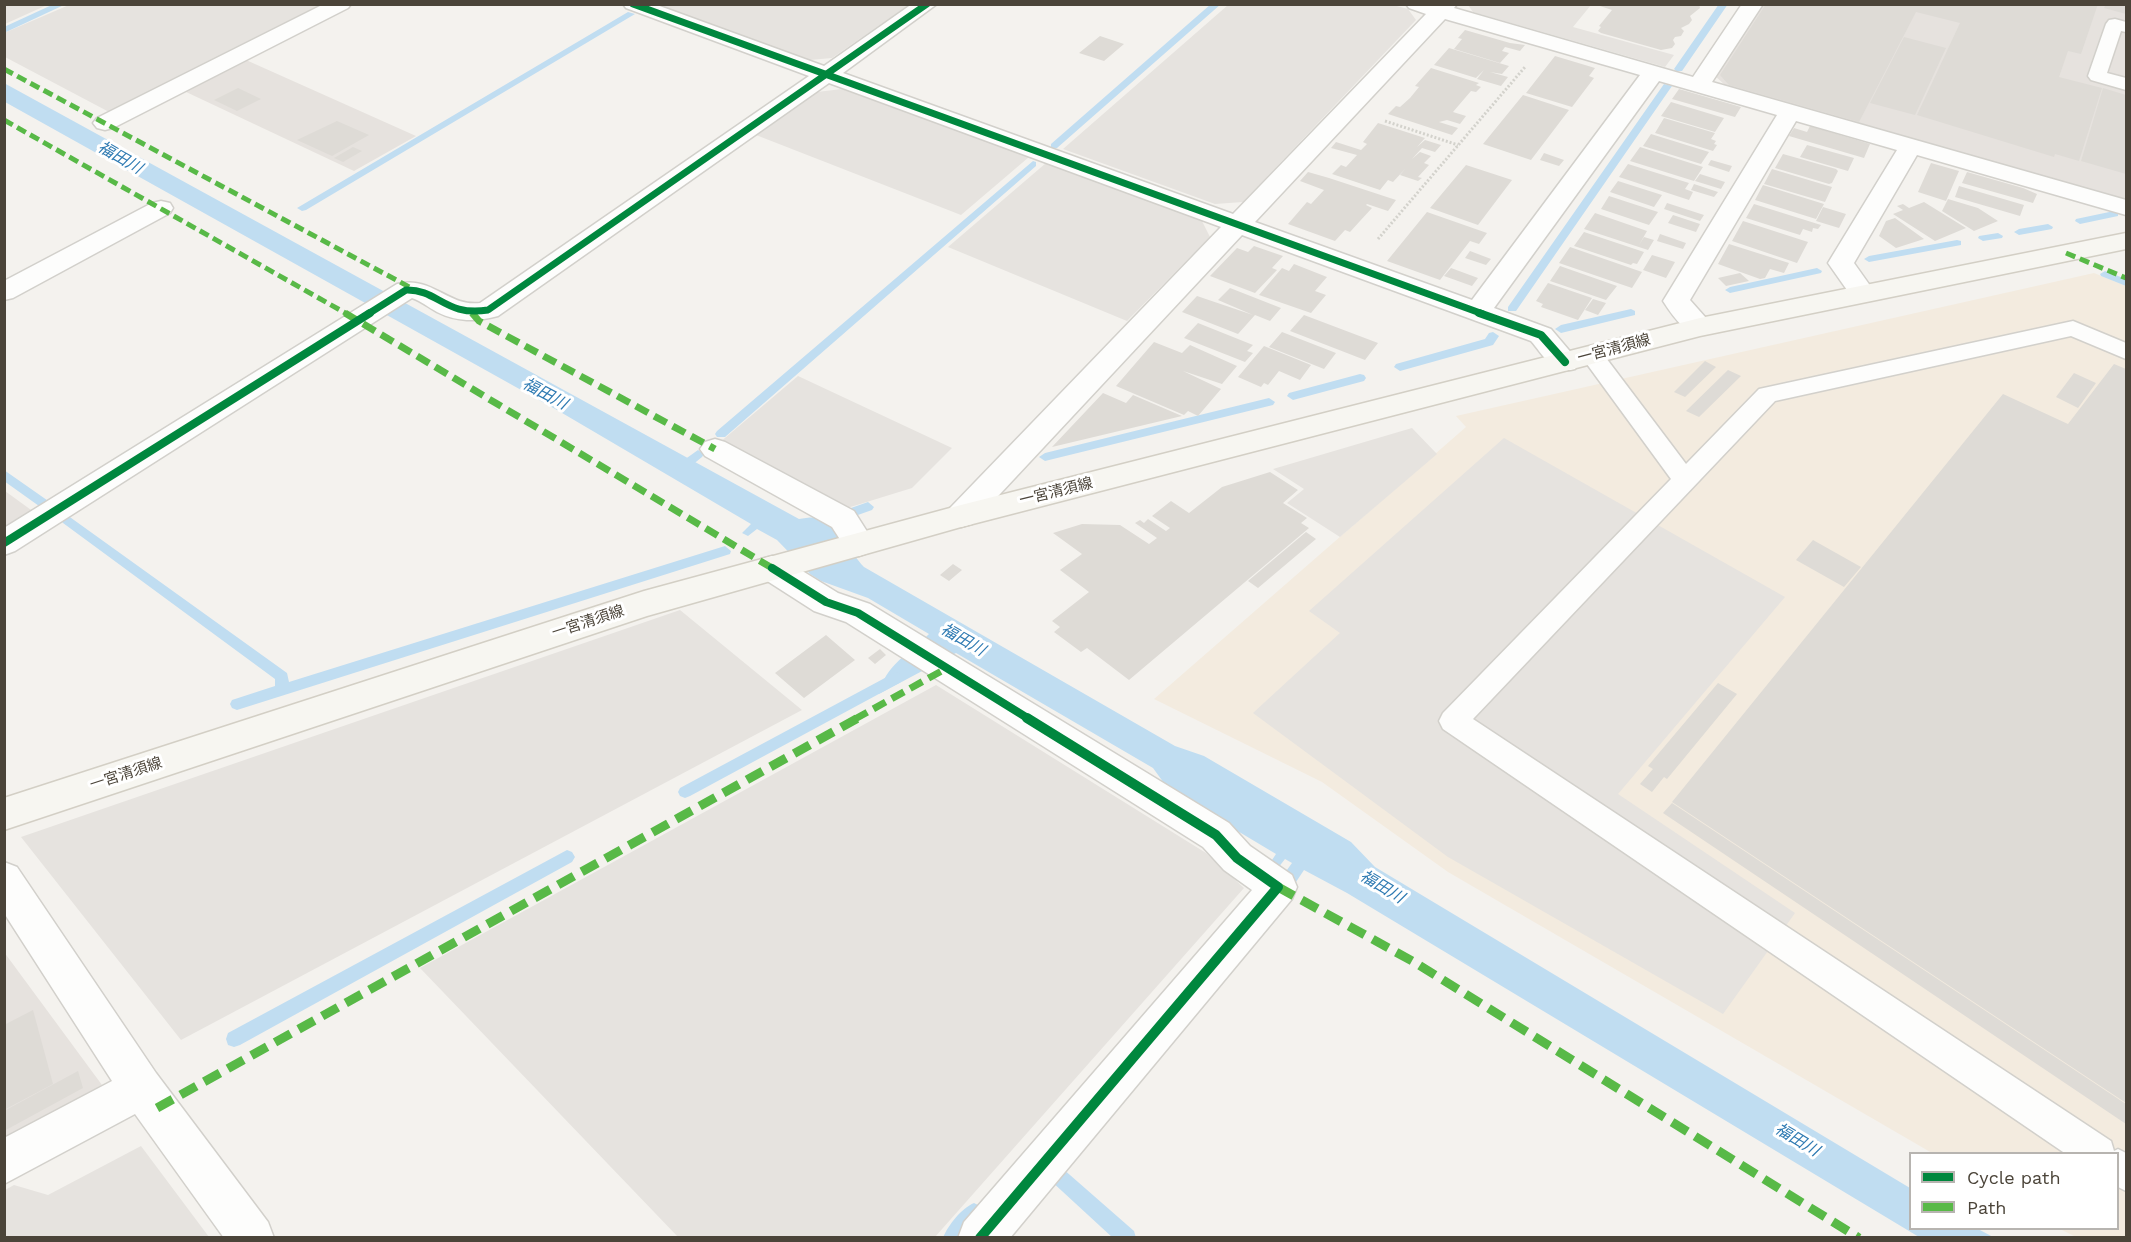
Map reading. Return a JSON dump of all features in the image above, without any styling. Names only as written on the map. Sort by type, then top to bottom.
[{"type":"main road","name":"一宮清須線","points":[[4,814],[644,604],[961,516],[1700,327],[2127,241]]},
{"type":"street","points":[[105,123],[341,4]]},
{"type":"street","points":[[633,4],[1541,335],[1565,362]]},
{"type":"street","points":[[4,543],[402,292],[418,288],[454,310],[472,312],[488,310],[927,4]]},
{"type":"street","points":[[1416,4],[1444,8],[1546,42],[2127,208]]},
{"type":"street","points":[[1698,86],[1753,4]]},
{"type":"street","points":[[961,516],[1444,8]]},
{"type":"street","points":[[1477,312],[1653,73]]},
{"type":"street","points":[[1700,327],[1676,301],[1790,112]]},
{"type":"street","points":[[1863,294],[1841,263],[1911,147]]},
{"type":"street","points":[[4,292],[161,208]]},
{"type":"street","points":[[715,449],[843,519],[856,545]]},
{"type":"street","points":[[785,564],[826,602],[858,613],[1216,835],[1238,858],[1278,887],[980,1238]]},
{"type":"street","points":[[4,879],[141,1088],[252,1238]]},
{"type":"street","points":[[4,1162],[141,1088]]},
{"type":"lane","points":[[2127,27],[2115,24],[2097,76],[2127,84]]},
{"type":"lane","points":[[2095,1152],[1453,721],[1767,395],[2073,328],[2127,352]]},
{"type":"lane","points":[[1592,355],[1685,480]]},
{"type":"path","points":[[1354,267],[1546,42]]},
{"type":"path","points":[[1348,109],[1458,145]]},
{"type":"shaded area","points":[[5,4],[47,4],[47,5],[5,24]]},
{"type":"shaded area","points":[[69,5],[328,5],[111,113],[5,57],[4,33]]},
{"type":"shaded area","points":[[658,5],[909,5],[832,58],[810,60]]},
{"type":"shaded area","points":[[1228,5],[1393,5],[1408,9],[1416,20],[1243,202],[1215,204],[1063,149]]},
{"type":"shaded area","points":[[1468,5],[1591,5],[1573,27],[1674,55],[1665,67],[1473,12]]},
{"type":"shaded area","points":[[1761,5],[2126,5],[2126,201],[1725,85],[1715,76]]},
{"type":"shaded area","points":[[246,60],[416,136],[354,171],[184,91]]},
{"type":"shaded area","points":[[842,89],[1029,157],[961,215],[756,135],[817,92]]},
{"type":"shaded area","points":[[1046,163],[1202,221],[1210,237],[1127,321],[948,247]]},
{"type":"shaded area","points":[[2094,273],[2126,286],[2126,1237],[2076,1237],[2062,1230],[2119,1230],[2119,1152],[1930,1152],[1448,872],[1322,782],[1154,699],[1466,427],[1456,416]]},
{"type":"shaded area","points":[[798,376],[952,448],[912,488],[844,509],[719,443]]},
{"type":"shaded area","points":[[1412,428],[1437,454],[1340,537],[1287,503],[1304,489],[1273,469]]},
{"type":"shaded area","points":[[1504,438],[1785,597],[1618,794],[1795,913],[1723,1014],[1448,857],[1253,713],[1340,633],[1309,611]]},
{"type":"shaded area","points":[[5,491],[38,515],[5,537]]},
{"type":"shaded area","points":[[680,610],[802,710],[181,1040],[21,837]]},
{"type":"shaded area","points":[[936,685],[1206,853],[1244,888],[935,1237],[678,1237],[420,968]]},
{"type":"shaded area","points":[[4,952],[102,1085],[5,1138],[4,1138]]},
{"type":"shaded area","points":[[141,1146],[209,1237],[5,1237],[5,1190],[14,1185],[48,1195]]},
{"type":"water","name":"福田川","points":[[4,83],[799,519],[825,520],[864,567],[1175,746],[1204,756],[1351,842],[1375,867],[1909,1187],[1909,1230],[1980,1230],[1993,1237],[1919,1237],[1347,893],[1304,870],[1296,882],[1284,874],[1292,863],[1285,859],[1278,868],[1270,863],[1276,854],[1169,790],[1153,768],[956,653],[879,694],[892,667],[929,634],[868,598],[821,581],[810,574],[777,540],[757,529],[748,536],[742,533],[751,524],[557,410],[5,102]]},
{"type":"building","points":[[1594,4],[1699,4],[1700,8],[1690,16],[1692,20],[1689,24],[1681,28],[1684,31],[1681,36],[1675,37],[1673,40],[1675,44],[1672,48],[1661,50],[1598,31],[1601,27],[1599,26],[1612,10]]},
{"type":"building","points":[[1766,4],[2098,4],[2081,54],[2068,51],[2059,77],[2102,88],[2079,161],[2055,154],[2054,157],[1917,115],[1960,23],[1916,12],[1859,122],[1729,85],[1720,75]]},
{"type":"building","points":[[2106,4],[2126,4],[2126,14],[2104,8]]},
{"type":"building","points":[[1465,30],[1525,45],[1520,51],[1505,47],[1502,51],[1509,53],[1500,63],[1454,49],[1462,39],[1458,38]]},
{"type":"building","points":[[1100,36],[1124,44],[1104,61],[1079,53]]},
{"type":"building","points":[[1904,37],[1946,48],[1915,115],[1870,103]]},
{"type":"building","points":[[1449,48],[1509,66],[1502,74],[1490,72],[1508,77],[1501,86],[1477,79],[1484,70],[1476,78],[1434,65]]},
{"type":"building","points":[[1555,56],[1595,68],[1589,76],[1594,78],[1572,107],[1526,93]]},
{"type":"building","points":[[1431,68],[1479,83],[1476,85],[1481,87],[1476,92],[1471,91],[1453,112],[1466,116],[1460,124],[1447,120],[1439,122],[1458,128],[1452,135],[1388,114],[1410,98],[1419,87],[1415,86]]},
{"type":"building","points":[[238,88],[261,99],[237,111],[214,100]]},
{"type":"building","points":[[2103,88],[2126,95],[2126,174],[2081,161]]},
{"type":"building","points":[[1679,89],[1741,107],[1735,117],[1672,99]]},
{"type":"building","points":[[1523,95],[1569,110],[1531,160],[1483,144]]},
{"type":"building","points":[[1671,102],[1724,118],[1715,132],[1661,116]]},
{"type":"building","points":[[1664,118],[1715,133],[1711,139],[1716,141],[1714,144],[1717,145],[1713,151],[1655,133]]},
{"type":"building","points":[[337,121],[369,135],[332,156],[297,140]]},
{"type":"building","points":[[1378,123],[1425,138],[1417,147],[1425,140],[1441,145],[1435,152],[1422,148],[1412,159],[1420,152],[1431,156],[1424,163],[1429,165],[1418,177],[1422,178],[1418,181],[1400,175],[1405,169],[1393,182],[1388,180],[1380,190],[1332,174],[1341,165],[1346,167],[1357,155],[1331,148],[1336,142],[1361,150],[1367,144],[1363,142]]},
{"type":"building","points":[[1810,126],[1870,144],[1864,158],[1789,136],[1794,128],[1807,132]]},
{"type":"building","points":[[1651,134],[1709,152],[1701,164],[1643,146]]},
{"type":"building","points":[[1807,145],[1854,158],[1848,171],[1800,157]]},
{"type":"building","points":[[353,147],[362,151],[343,162],[334,158]]},
{"type":"building","points":[[1640,147],[1703,167],[1694,181],[1630,161]]},
{"type":"building","points":[[1544,153],[1564,160],[1559,166],[1540,160]]},
{"type":"building","points":[[1783,154],[1838,171],[1832,183],[1829,184],[1775,168]]},
{"type":"building","points":[[1711,160],[1732,166],[1729,172],[1708,165]]},
{"type":"building","points":[[1931,163],[1959,171],[1946,201],[1918,192]]},
{"type":"building","points":[[1628,164],[1689,183],[1685,189],[1693,192],[1689,200],[1619,177]]},
{"type":"building","points":[[1466,165],[1512,180],[1478,225],[1430,208]]},
{"type":"building","points":[[1772,169],[1832,187],[1825,202],[1764,184]]},
{"type":"building","points":[[1308,172],[1396,200],[1388,211],[1367,204],[1372,208],[1350,232],[1345,230],[1335,241],[1288,224],[1307,202],[1311,204],[1324,190],[1300,181]]},
{"type":"building","points":[[1967,172],[2037,194],[2033,203],[1962,183]]},
{"type":"building","points":[[1700,174],[1725,182],[1721,189],[1695,181]]},
{"type":"building","points":[[1618,181],[1662,195],[1654,207],[1610,192]]},
{"type":"building","points":[[1694,184],[1718,192],[1714,197],[1691,190]]},
{"type":"building","points":[[1763,185],[1824,204],[1816,219],[1755,200]]},
{"type":"building","points":[[1959,186],[2024,205],[2020,216],[1955,197]]},
{"type":"building","points":[[1609,196],[1658,212],[1649,225],[1601,209]]},
{"type":"building","points":[[1948,199],[1978,208],[1998,221],[1974,231],[1942,211]]},
{"type":"building","points":[[1924,202],[1966,228],[1935,241],[1893,214],[1903,210],[1897,206],[1903,204],[1909,208]]},
{"type":"building","points":[[1667,203],[1704,215],[1700,221],[1664,209]]},
{"type":"building","points":[[1754,204],[1821,225],[1818,229],[1813,228],[1812,232],[1803,229],[1800,235],[1746,218]]},
{"type":"building","points":[[1823,207],[1846,214],[1839,228],[1816,221]]},
{"type":"building","points":[[1427,212],[1487,233],[1479,244],[1470,241],[1440,280],[1387,261]]},
{"type":"building","points":[[1595,213],[1647,231],[1639,245],[1644,237],[1654,240],[1648,250],[1584,229]]},
{"type":"building","points":[[1673,215],[1700,224],[1696,232],[1668,223]]},
{"type":"building","points":[[1895,218],[1924,239],[1896,248],[1879,236],[1886,221]]},
{"type":"building","points":[[1743,221],[1808,242],[1797,263],[1732,241]]},
{"type":"building","points":[[1584,232],[1644,252],[1637,264],[1631,265],[1574,246]]},
{"type":"building","points":[[1660,234],[1686,243],[1683,249],[1657,241]]},
{"type":"building","points":[[1729,244],[1789,263],[1784,273],[1770,269],[1765,278],[1760,279],[1718,264]]},
{"type":"building","points":[[1254,246],[1283,256],[1272,268],[1277,270],[1255,293],[1210,276],[1237,248],[1248,252]]},
{"type":"building","points":[[1570,247],[1642,272],[1632,288],[1559,263]]},
{"type":"building","points":[[1470,251],[1491,259],[1486,265],[1465,258]]},
{"type":"building","points":[[1652,255],[1675,262],[1666,278],[1643,270]]},
{"type":"building","points":[[1294,264],[1327,277],[1315,291],[1326,295],[1311,313],[1259,295],[1282,268],[1289,271]]},
{"type":"building","points":[[1560,266],[1617,286],[1606,300],[1550,281]]},
{"type":"building","points":[[1451,268],[1478,278],[1472,286],[1444,276]]},
{"type":"building","points":[[1740,273],[1749,281],[1726,286],[1718,278]]},
{"type":"building","points":[[1548,283],[1592,298],[1578,320],[1541,307],[1543,304],[1536,301]]},
{"type":"building","points":[[1230,288],[1281,308],[1270,321],[1255,315],[1238,334],[1182,312],[1197,296],[1253,315],[1218,300]]},
{"type":"building","points":[[1593,299],[1606,303],[1598,315],[1585,310]]},
{"type":"building","points":[[1304,315],[1378,343],[1365,360],[1290,331]]},
{"type":"building","points":[[1198,323],[1253,345],[1247,351],[1253,353],[1245,362],[1184,338]]},
{"type":"building","points":[[1282,332],[1336,353],[1324,369],[1269,347]]},
{"type":"building","points":[[1154,342],[1182,353],[1190,345],[1237,366],[1222,384],[1183,371],[1221,389],[1198,416],[1188,411],[1184,415],[1116,386]]},
{"type":"building","points":[[1264,346],[1311,365],[1300,380],[1279,371],[1268,385],[1264,383],[1261,387],[1238,377]]},
{"type":"building","points":[[1705,361],[1716,367],[1685,397],[1674,392]]},
{"type":"building","points":[[2114,364],[2126,369],[2126,1103],[1672,802],[2003,394],[2068,424]]},
{"type":"building","points":[[1728,370],[1741,376],[1699,417],[1686,411]]},
{"type":"building","points":[[2074,373],[2096,383],[2078,408],[2056,397]]},
{"type":"building","points":[[1103,393],[1126,403],[1133,395],[1182,416],[1052,447]]},
{"type":"building","points":[[1270,472],[1298,490],[1283,503],[1307,518],[1301,523],[1309,528],[1129,680],[1087,648],[1081,652],[1054,632],[1060,627],[1052,621],[1089,592],[1060,570],[1082,554],[1053,533],[1082,524],[1120,525],[1149,544],[1157,538],[1135,523],[1140,520],[1144,523],[1148,519],[1166,531],[1170,528],[1152,516],[1171,501],[1189,513],[1222,487]]},
{"type":"building","points":[[1306,532],[1316,539],[1258,588],[1248,581]]},
{"type":"building","points":[[1813,540],[1861,567],[1844,587],[1796,560]]},
{"type":"building","points":[[953,564],[962,570],[949,581],[940,575]]},
{"type":"building","points":[[826,635],[855,660],[804,698],[775,673]]},
{"type":"building","points":[[880,649],[886,655],[875,664],[868,658]]},
{"type":"building","points":[[1718,683],[1737,694],[1667,779],[1664,777],[1652,792],[1640,784],[1653,769],[1648,766]]},
{"type":"building","points":[[1672,803],[2126,1104],[2126,1124],[1663,813]]},
{"type":"building","points":[[33,1010],[53,1084],[4,1110],[4,1025]]},
{"type":"building","points":[[78,1071],[83,1088],[4,1131],[4,1111]]},
{"type":"waterway","points":[[4,30],[62,4]]},
{"type":"waterway","points":[[1054,146],[1217,4]]},
{"type":"waterway","points":[[1679,69],[1724,4]]},
{"type":"waterway","points":[[302,208],[631,14]]},
{"type":"waterway","points":[[1512,309],[1667,86]]},
{"type":"waterway","points":[[721,434],[1033,164]]},
{"type":"waterway","points":[[2080,221],[2114,214]]},
{"type":"waterway","points":[[2019,232],[2048,227]]},
{"type":"waterway","points":[[1983,238],[1998,236]]},
{"type":"waterway","points":[[1869,259],[1957,243]]},
{"type":"waterway","points":[[1730,290],[1817,271]]},
{"type":"waterway","points":[[2105,274],[2126,283]]},
{"type":"waterway","points":[[1561,329],[1631,313]]},
{"type":"waterway","points":[[1400,367],[1489,342],[1493,336]]},
{"type":"waterway","points":[[1293,396],[1360,378]]},
{"type":"waterway","points":[[1045,457],[1269,402]]},
{"type":"waterway","points":[[681,468],[698,454]]},
{"type":"waterway","points":[[4,474],[50,508]]},
{"type":"waterway","points":[[855,511],[868,507]]},
{"type":"waterway","points":[[67,520],[282,677],[282,690]]},
{"type":"waterway","points":[[282,690],[725,551]]},
{"type":"waterway","points":[[685,792],[896,678]]},
{"type":"waterway","points":[[237,704],[282,690]]},
{"type":"waterway","points":[[234,1039],[567,857]]},
{"type":"waterway","points":[[1056,1174],[1127,1238]]},
{"type":"waterway","points":[[952,1238],[974,1212]]},
{"type":"marked path","points":[[4,69],[413,289]]},
{"type":"marked path","points":[[4,120],[358,320],[772,568]]},
{"type":"marked path","points":[[2066,253],[2126,278]]},
{"type":"marked path","points":[[472,312],[479,321],[715,449]]},
{"type":"marked path","points":[[157,1108],[947,668]]},
{"type":"marked path","points":[[1278,887],[1414,962],[1859,1238]]},
{"type":"cycle path","points":[[633,4],[1541,335],[1565,362]]},
{"type":"cycle path","points":[[4,543],[406,290],[425,293],[462,312],[488,310],[927,4]]},
{"type":"cycle path","points":[[772,568],[826,602],[858,613],[1216,835],[1237,858],[1278,887],[980,1238]]}]
